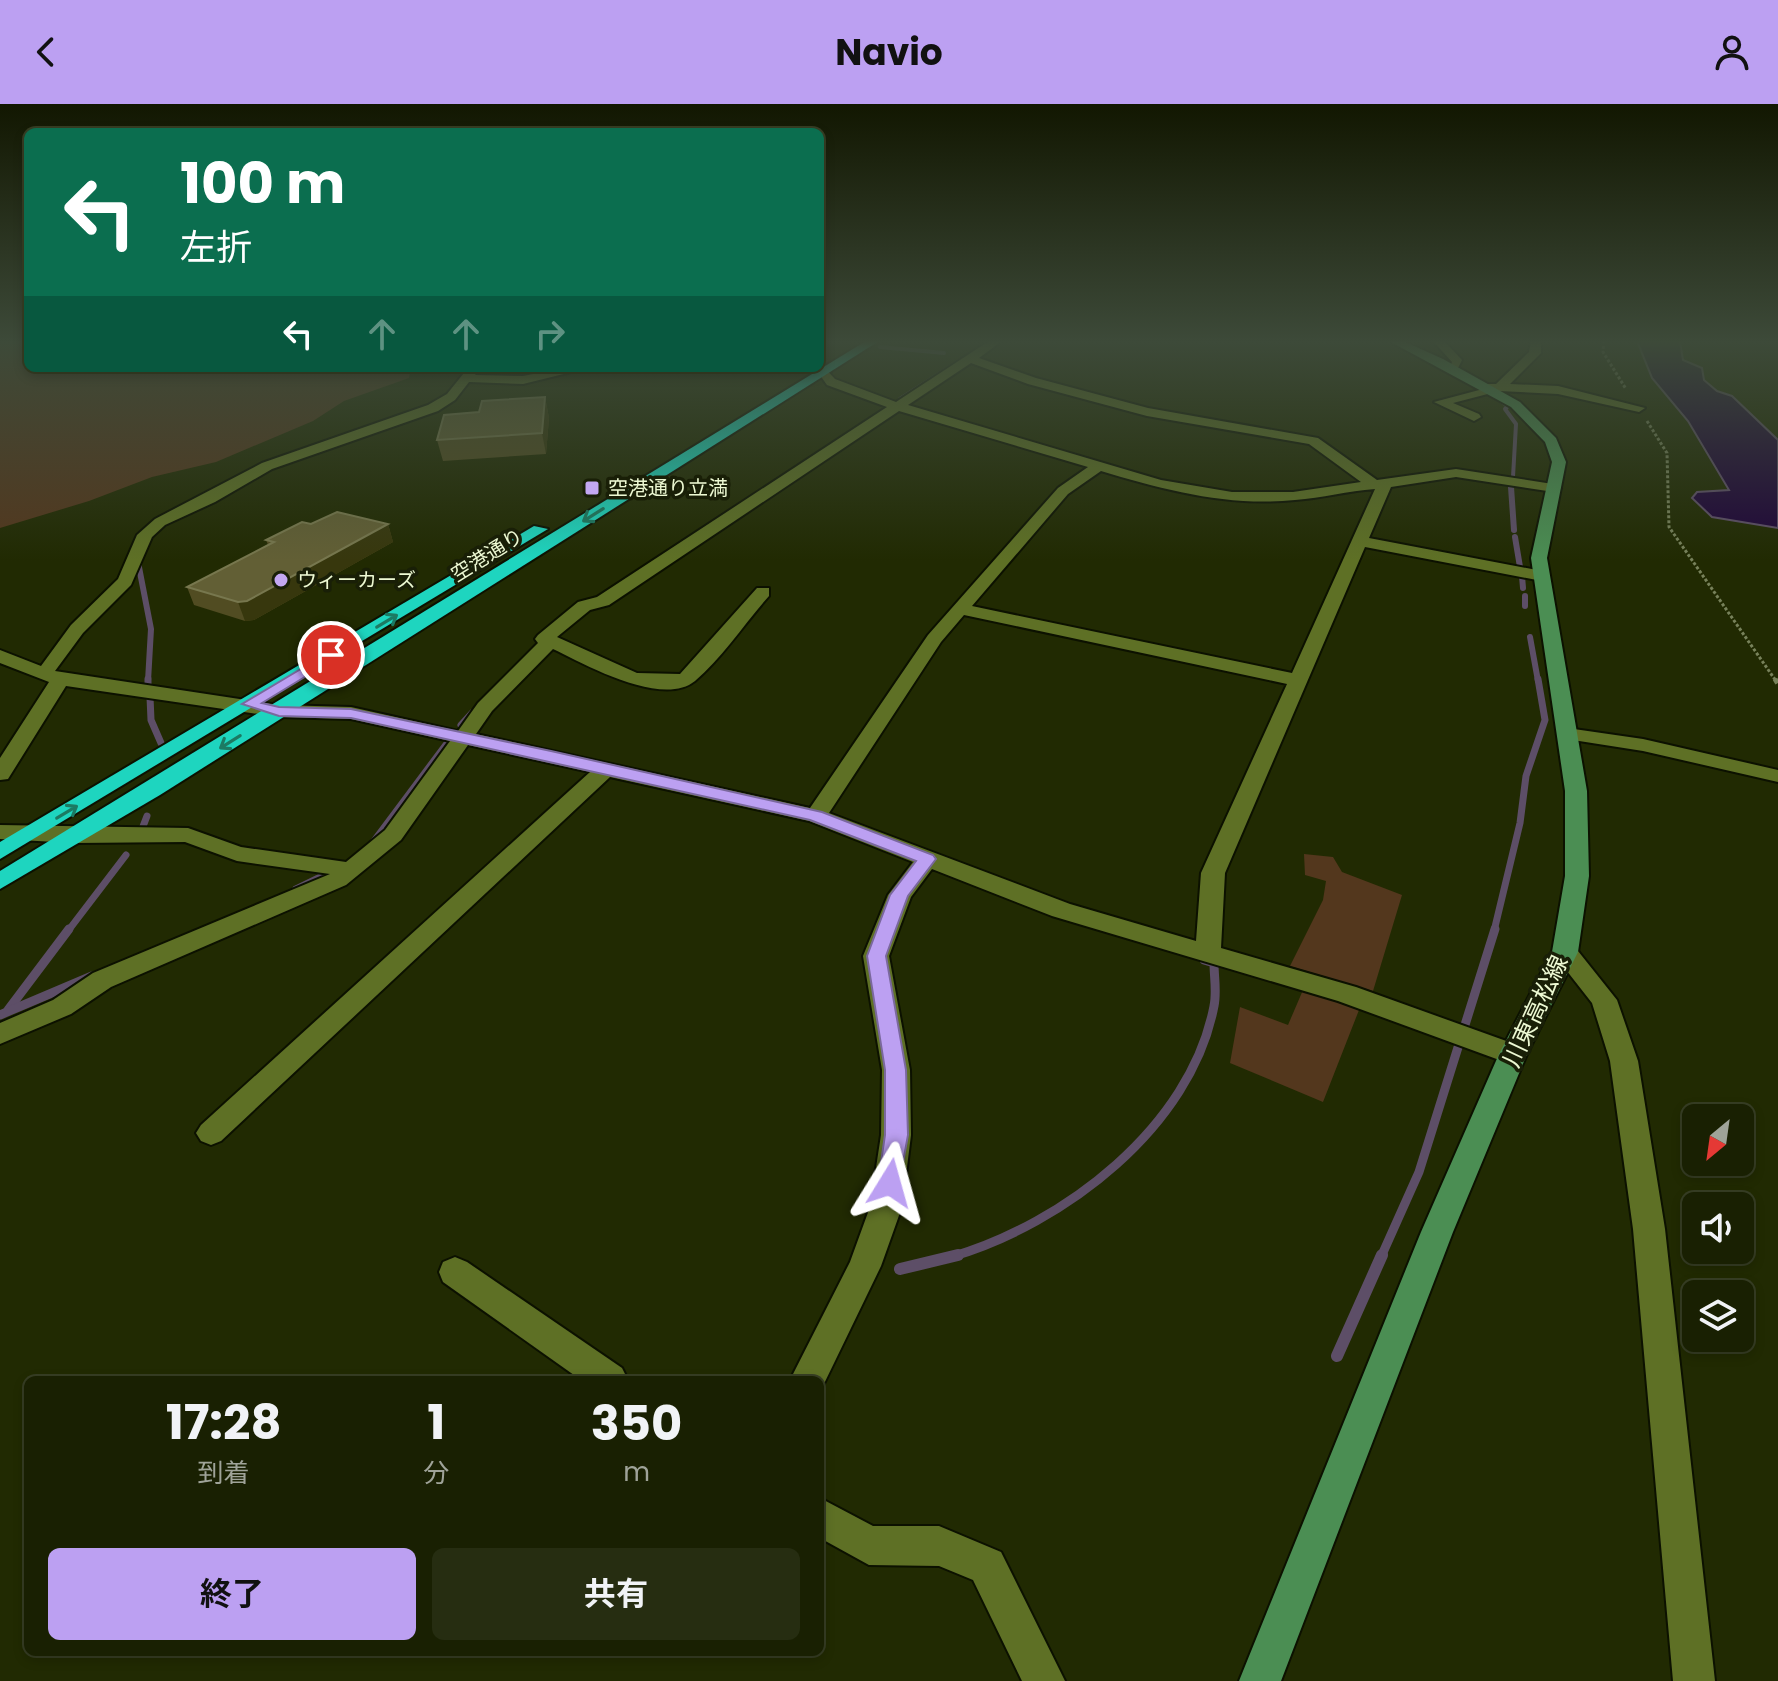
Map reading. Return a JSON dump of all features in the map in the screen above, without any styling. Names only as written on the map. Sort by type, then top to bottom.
[{"type":"highway","name":"空港通り","points":[[0,852],[737,415]]},
{"type":"highway","name":"空港通り","points":[[0,881],[279,711],[743,415]]},
{"type":"main road","name":"川東高松線","points":[[1260,1681],[1437,1232],[1513,1054],[1565,952],[1577,876],[1576,791],[1539,558],[1544,519],[1560,463],[1553,444],[1541,426],[1527,415]]},
{"type":"street","points":[[0,774],[77,629],[125,581],[145,535],[160,522],[210,499],[267,466],[414,415]]},
{"type":"street","points":[[763,592],[686,679],[674,682],[614,673],[544,639],[584,606],[603,601],[883,415]]},
{"type":"street","points":[[929,415],[1159,484],[1232,496],[1293,496],[1456,473],[1554,488]]},
{"type":"street","points":[[1162,415],[1313,441],[1380,484]]},
{"type":"street","points":[[1469,415],[1474,417]]},
{"type":"street","points":[[816,816],[934,639],[1063,491],[1099,466]]},
{"type":"street","points":[[1208,954],[1213,873],[1361,541],[1380,484]]},
{"type":"street","points":[[1361,541],[1542,576]]},
{"type":"street","points":[[961,609],[1300,681]]},
{"type":"street","points":[[0,1034],[62,1007],[102,980],[338,880],[393,835],[485,707],[551,641]]},
{"type":"street","points":[[0,656],[52,677],[249,704],[279,711],[351,713],[816,816],[1061,910],[1347,994],[1513,1054]]},
{"type":"street","points":[[1567,734],[1643,745],[1778,776]]},
{"type":"street","points":[[211,1133],[607,768]]},
{"type":"street","points":[[0,832],[75,836],[188,835],[237,854],[352,870]]},
{"type":"street","points":[[810,1376],[865,1266],[886,1207],[896,1135],[896,1070],[876,956],[900,895],[927,859]]},
{"type":"street","points":[[1565,952],[1604,1000],[1624,1061],[1649,1229],[1694,1681]]},
{"type":"street","points":[[455,1272],[604,1376]]},
{"type":"street","points":[[824,1519],[869,1545],[939,1546],[987,1566],[1044,1681]]},
{"type":"path","points":[[1643,415],[1667,453],[1669,527],[1778,684]]},
{"type":"shaded area","points":[[0,415],[323,415],[216,462],[152,477],[89,501],[0,528]]},
{"type":"shaded area","points":[[1683,415],[1751,415],[1778,440],[1778,528],[1712,517],[1692,498],[1697,492],[1729,490]]},
{"type":"shaded area","points":[[1304,854],[1333,857],[1342,872],[1402,895],[1373,991],[1290,966],[1323,900],[1326,881],[1305,875]]},
{"type":"shaded area","points":[[1303,990],[1359,1010],[1323,1102],[1230,1063],[1240,1007],[1288,1025]]},
{"type":"building","points":[[444,415],[544,415],[542,433],[437,440]]},
{"type":"building","points":[[337,512],[388,524],[247,601],[238,602],[187,587],[274,542],[266,540],[302,522],[311,524]]},
{"type":"waterway","points":[[1509,415],[1516,424],[1513,477]]},
{"type":"waterway","points":[[1511,482],[1511,487]]},
{"type":"waterway","points":[[1511,487],[1514,530]]},
{"type":"waterway","points":[[1515,537],[1520,567]]},
{"type":"waterway","points":[[138,562],[151,629],[148,681]]},
{"type":"waterway","points":[[1522,576],[1523,588]]},
{"type":"waterway","points":[[1525,596],[1525,606]]},
{"type":"waterway","points":[[1530,637],[1538,681]]},
{"type":"waterway","points":[[1494,931],[1520,823],[1526,776],[1545,720],[1538,679]]},
{"type":"waterway","points":[[150,697],[151,720],[161,743]]},
{"type":"waterway","points":[[461,725],[472,713]]},
{"type":"waterway","points":[[374,841],[448,742]]},
{"type":"waterway","points":[[142,829],[147,816]]},
{"type":"waterway","points":[[68,931],[126,855]]},
{"type":"waterway","points":[[296,889],[335,870]]},
{"type":"waterway","points":[[8,1010],[69,929]]},
{"type":"waterway","points":[[1381,1257],[1419,1172],[1495,929]]},
{"type":"waterway","points":[[954,1256],[994,1242],[1037,1221],[1078,1195],[1116,1164],[1150,1130],[1179,1092],[1201,1050],[1215,995],[1214,963],[1204,960]]},
{"type":"waterway","points":[[0,1015],[92,976]]},
{"type":"waterway","points":[[954,1256],[958,1255]]},
{"type":"waterway","points":[[1337,1356],[1382,1255]]},
{"type":"waterway","points":[[900,1269],[954,1256]]},
{"type":"place","name":"空港通り立満","points":[[592,488]]},
{"type":"place","name":"ウィーカーズ","points":[[281,580]]},
{"type":"route","points":[[331,655],[249,704],[279,711],[351,713],[551,755],[816,816],[927,859],[900,895],[876,956],[896,1070],[896,1135],[890,1183]]}]
